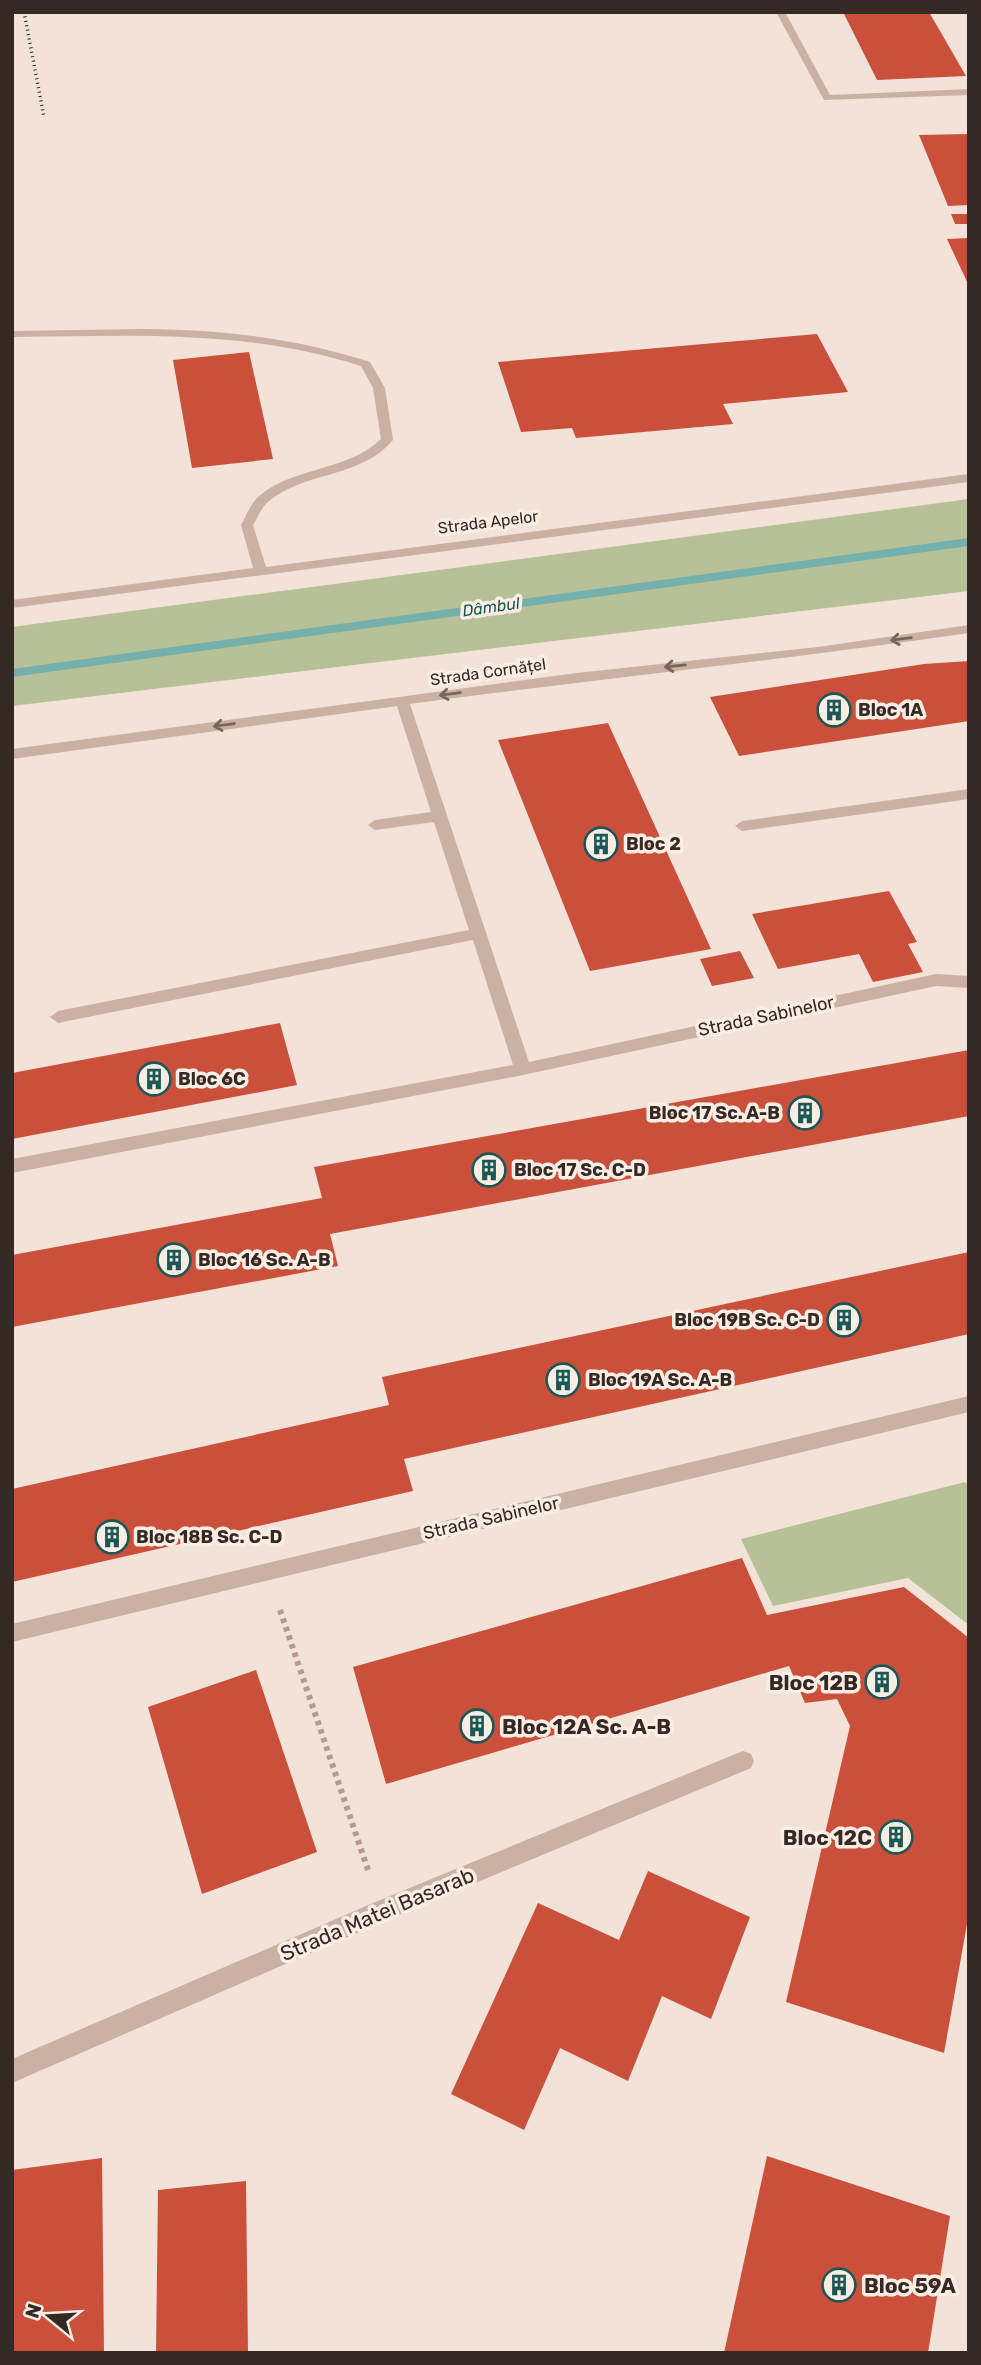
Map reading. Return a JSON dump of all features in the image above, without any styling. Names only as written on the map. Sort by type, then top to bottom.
[{"type":"street","points":[[780,12],[827,98],[969,92]]},
{"type":"street","points":[[12,334],[180,333],[266,339],[326,349],[366,365],[379,388],[387,440],[378,452],[301,477],[262,499],[247,525],[260,569]]},
{"type":"street","name":"Strada Apelor","points":[[12,604],[260,569],[969,478]]},
{"type":"street","name":"Strada Cornățel","points":[[12,754],[969,629]]},
{"type":"street","points":[[402,701],[523,1069]]},
{"type":"street","points":[[742,826],[969,794]]},
{"type":"street","points":[[375,825],[439,816]]},
{"type":"street","points":[[58,1017],[479,933]]},
{"type":"street","name":"Strada Sabinelor","points":[[12,1166],[523,1069],[936,979],[969,982]]},
{"type":"street","name":"Strada Sabinelor","points":[[12,1633],[969,1404]]},
{"type":"street","name":"Strada Matei Basarab","points":[[12,2071],[381,1911],[743,1761]]},
{"type":"path","points":[[267,1572],[381,1911]]},
{"type":"green space","points":[[969,499],[969,591],[12,706],[12,627]]},
{"type":"green space","points":[[965,1482],[969,1486],[969,1625],[908,1578],[773,1606],[741,1539]]},
{"type":"building","points":[[843,12],[929,12],[966,76],[877,80]]},
{"type":"building","points":[[969,134],[969,205],[948,206],[919,135]]},
{"type":"building","points":[[951,214],[969,214],[969,224],[955,224]]},
{"type":"building","points":[[969,238],[969,286],[947,239]]},
{"type":"building","points":[[817,334],[848,392],[723,404],[733,424],[576,438],[572,428],[521,432],[498,362]]},
{"type":"building","points":[[249,352],[273,459],[192,468],[173,360]]},
{"type":"building","name":"Bloc 1A","points":[[969,661],[969,721],[739,756],[710,697],[924,664]]},
{"type":"building","name":"Bloc 2","points":[[608,723],[711,949],[590,971],[498,740]]},
{"type":"building","points":[[889,891],[917,942],[908,944],[923,972],[873,982],[859,954],[778,969],[752,914]]},
{"type":"building","points":[[740,951],[754,978],[712,986],[700,959]]},
{"type":"building","name":"Bloc 6C","points":[[280,1023],[297,1085],[12,1139],[12,1073]]},
{"type":"building","points":[[969,1050],[969,1116],[330,1234],[338,1266],[12,1327],[12,1255],[322,1198],[314,1167]]},
{"type":"building","points":[[969,1252],[969,1334],[404,1459],[413,1491],[12,1582],[12,1489],[389,1405],[382,1377]]},
{"type":"building","points":[[742,1558],[767,1615],[904,1587],[969,1638],[969,1913],[944,2053],[786,2002],[850,1726],[837,1699],[805,1703],[789,1666],[386,1784],[353,1667]]},
{"type":"building","points":[[256,1670],[317,1852],[202,1894],[148,1707]]},
{"type":"building","points":[[648,1871],[750,1917],[711,2019],[662,1996],[628,2081],[560,2048],[524,2130],[451,2094],[538,1903],[619,1940]]},
{"type":"building","name":"Bloc 59A","points":[[767,2156],[950,2216],[928,2353],[724,2353]]},
{"type":"building","points":[[102,2158],[104,2353],[12,2353],[12,2170]]},
{"type":"building","points":[[246,2181],[248,2353],[156,2353],[158,2190]]},
{"type":"waterway","name":"Dâmbul","points":[[12,673],[969,542]]},
{"type":"railway","points":[[24,12],[44,117]]},
{"type":"place","name":"Bloc 1A","points":[[834,710]]},
{"type":"place","name":"Bloc 2","points":[[601,844]]},
{"type":"place","name":"Bloc 6C","points":[[154,1079]]},
{"type":"place","name":"Bloc 17 Sc. A-B","points":[[805,1113]]},
{"type":"place","name":"Bloc 17 Sc. C-D","points":[[489,1170]]},
{"type":"place","name":"Bloc 16 Sc. A-B","points":[[174,1260]]},
{"type":"place","name":"Bloc 19B Sc. C-D","points":[[844,1320]]},
{"type":"place","name":"Bloc 19A Sc. A-B","points":[[563,1380]]},
{"type":"place","name":"Bloc 18B Sc. C-D","points":[[112,1537]]},
{"type":"place","name":"Bloc 12B","points":[[882,1682]]},
{"type":"place","name":"Bloc 12A Sc. A-B","points":[[477,1726]]},
{"type":"place","name":"Bloc 12C","points":[[896,1837]]},
{"type":"place","name":"Bloc 59A","points":[[839,2285]]}]
